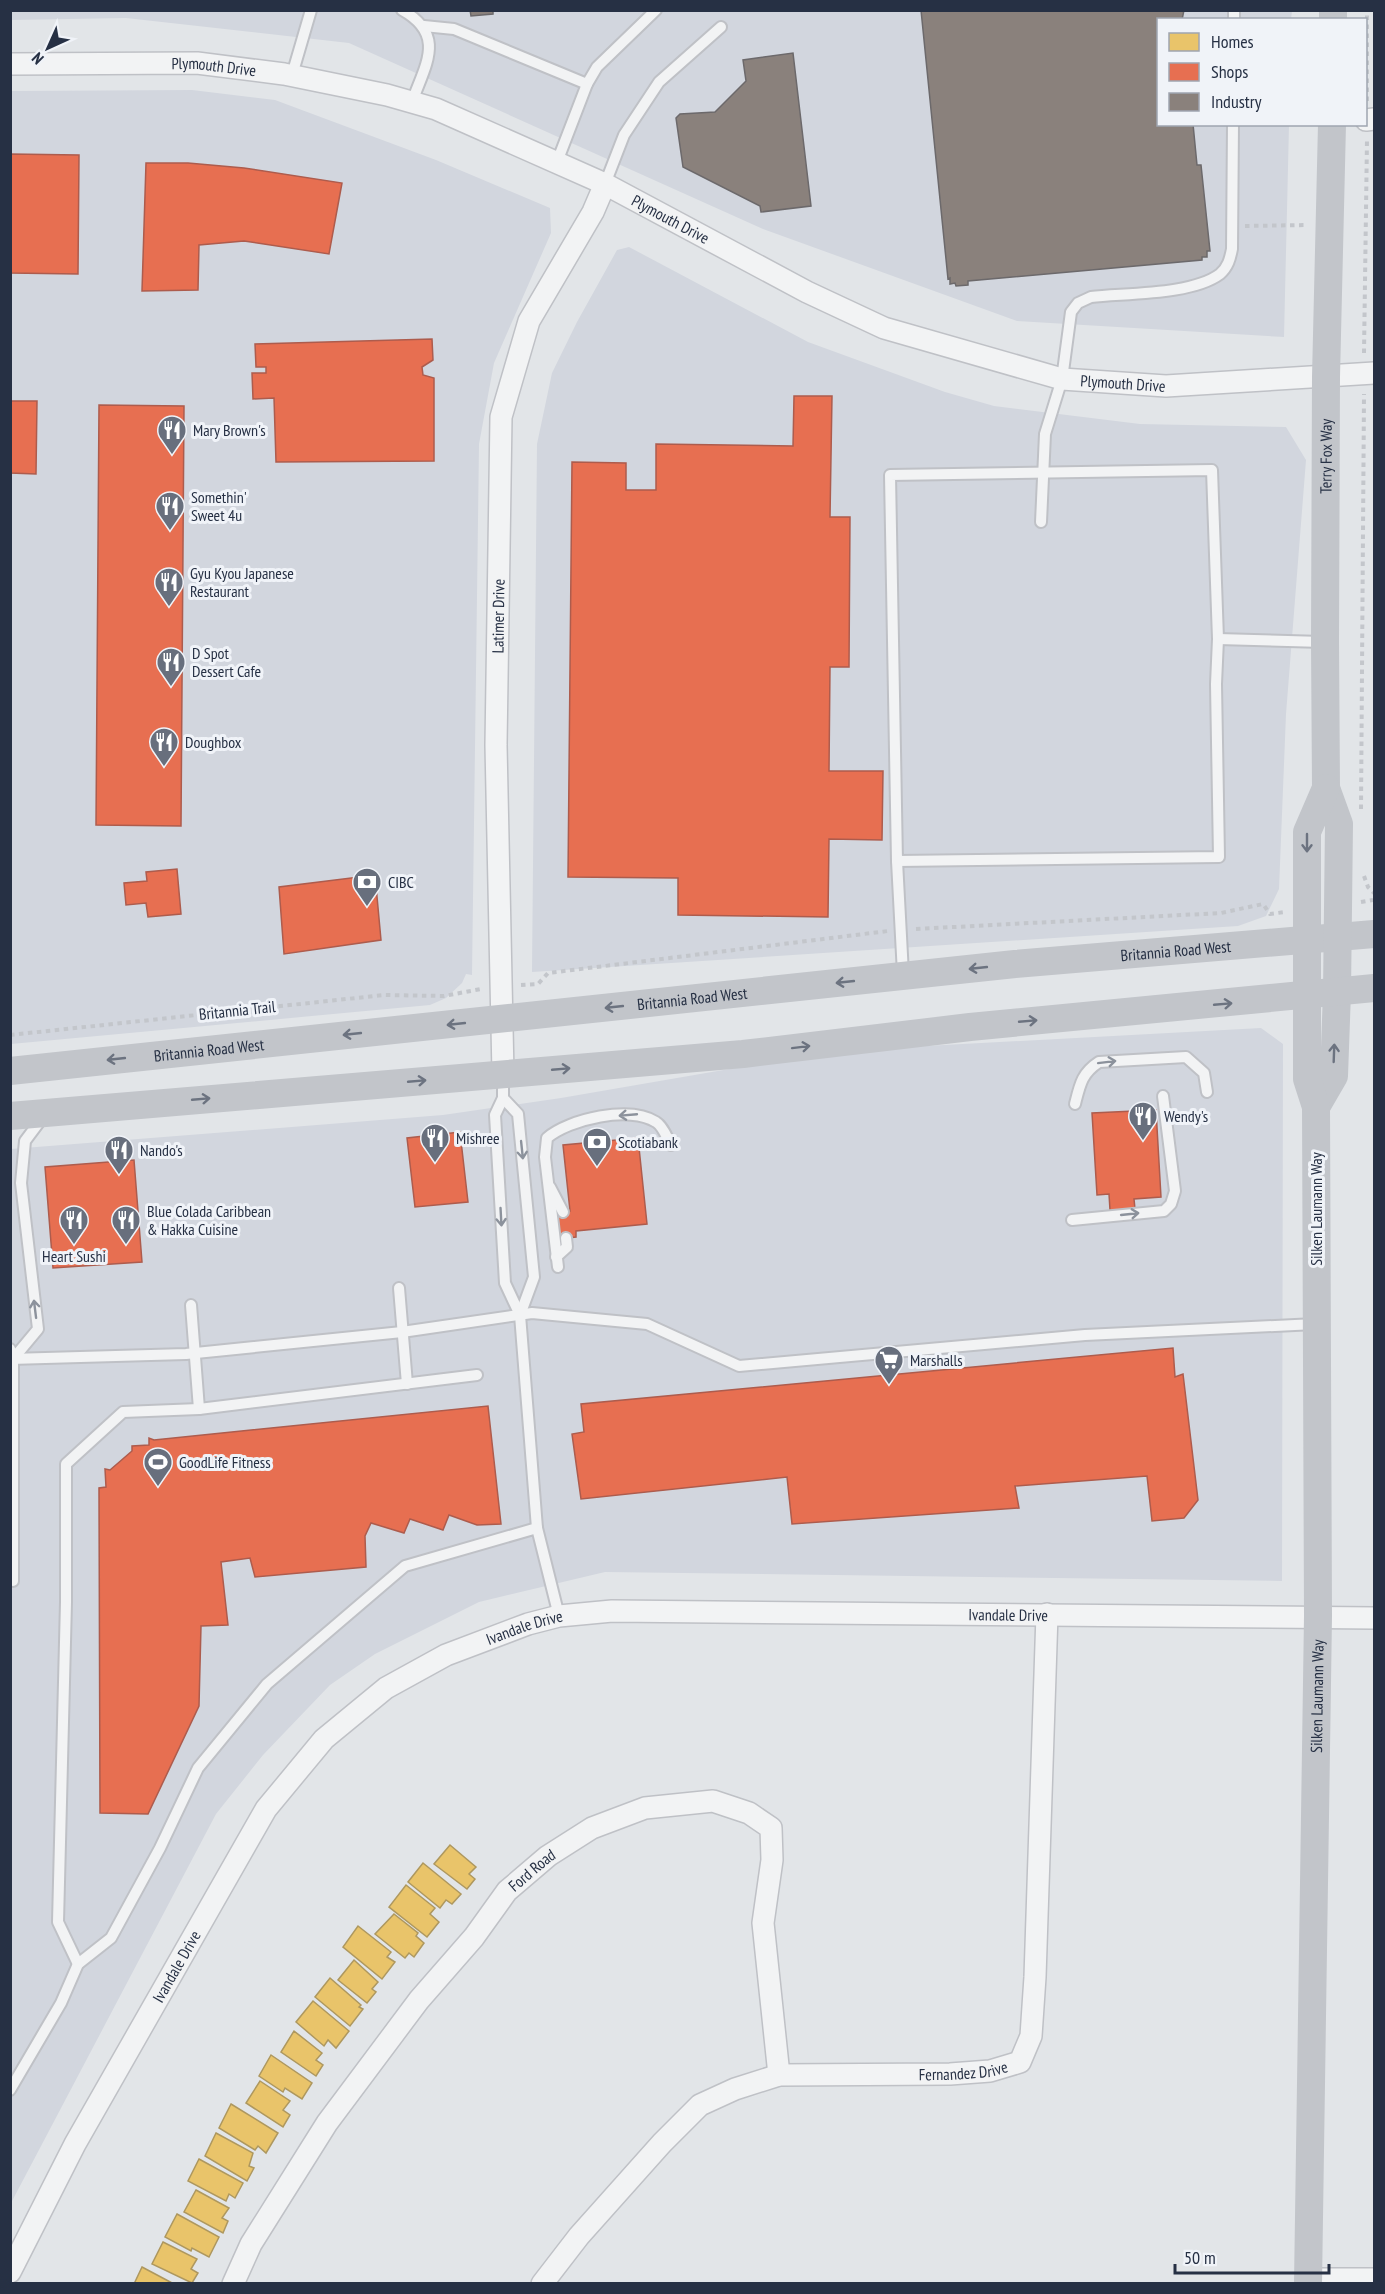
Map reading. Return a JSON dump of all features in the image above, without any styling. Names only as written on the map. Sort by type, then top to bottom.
[{"type":"main road","name":"Terry Fox Way","points":[[1332,126],[1326,376],[1324,642],[1326,788],[1339,824],[1337,992]]},
{"type":"main road","name":"Terry Fox Way","points":[[1309,995],[1307,832],[1326,788]]},
{"type":"main road","name":"Britannia Road West","points":[[10,1071],[1015,964],[1374,934]]},
{"type":"main road","points":[[10,1116],[503,1086],[970,1027],[1374,988]]},
{"type":"main road","points":[[1316,1107],[1334,1076],[1337,992]]},
{"type":"main road","name":"Silken Laumann Way","points":[[1308,2281],[1318,1616],[1316,1107],[1307,1079],[1309,995]]},
{"type":"street","name":"Plymouth Drive","points":[[10,64],[197,63],[292,75],[436,109],[605,184],[807,292],[884,327],[950,349],[1062,379],[1166,386],[1374,373]]},
{"type":"street","name":"Latimer Drive","points":[[503,1086],[496,679],[501,417],[530,321],[593,212],[605,184]]},
{"type":"street","name":"Ivandale Drive","points":[[10,2272],[75,2144],[266,1809],[293,1773],[324,1738],[386,1688],[416,1670],[485,1638],[559,1616],[612,1611],[1374,1618]]},
{"type":"street","name":"Fernandez Drive","points":[[542,2283],[579,2236],[700,2105],[735,2089],[778,2075],[950,2074],[990,2071],[1020,2062],[1030,2036],[1035,1977],[1047,1614]]},
{"type":"street","name":"Ford Road","points":[[232,2283],[251,2244],[327,2123],[419,2000],[474,1936],[507,1891],[548,1856],[602,1824],[645,1808],[713,1801],[749,1813],[771,1828],[772,1860],[763,1923],[778,2075]]},
{"type":"street","points":[[1308,2281],[1374,2279]]},
{"type":"lane","points":[[292,75],[311,10]]},
{"type":"lane","points":[[402,10],[424,26],[454,29],[587,84]]},
{"type":"lane","points":[[556,162],[587,84],[597,67],[656,10]]},
{"type":"lane","points":[[412,102],[430,48],[424,26]]},
{"type":"lane","points":[[605,184],[624,135],[659,82],[721,27]]},
{"type":"lane","points":[[1041,522],[1045,434],[1062,379],[1071,312],[1078,303],[1091,297],[1180,288],[1212,278],[1228,264],[1232,249],[1233,126]]},
{"type":"lane","points":[[897,861],[1219,857],[1216,684],[1218,639],[1212,470],[890,475],[897,861],[903,976]]},
{"type":"lane","points":[[1218,639],[1324,642]]},
{"type":"lane","points":[[1075,1104],[1082,1078],[1087,1070],[1099,1062],[1186,1057],[1204,1073],[1207,1092]]},
{"type":"lane","points":[[503,1086],[518,1114],[534,1277],[520,1315]]},
{"type":"lane","points":[[503,1086],[495,1115],[505,1283],[520,1315],[537,1528],[559,1616]]},
{"type":"lane","points":[[1072,1220],[1164,1210],[1171,1204],[1175,1191],[1163,1096]]},
{"type":"lane","points":[[13,1581],[11,1356],[38,1329],[21,1184],[26,1141],[47,1112]]},
{"type":"lane","points":[[566,1238],[567,1247],[557,1262],[545,1157],[547,1138],[557,1130],[576,1122],[640,1114],[659,1123],[671,1145]]},
{"type":"lane","points":[[548,1184],[563,1212]]},
{"type":"lane","points":[[399,1288],[407,1384]]},
{"type":"lane","points":[[190,1305],[200,1409]]},
{"type":"lane","points":[[11,1356],[195,1353],[402,1332],[532,1313],[647,1324],[739,1366],[1085,1335],[1316,1324]]},
{"type":"lane","points":[[78,1964],[58,1922],[66,1602],[66,1464],[123,1412],[200,1409],[477,1375]]},
{"type":"lane","points":[[10,2091],[61,2003],[78,1964],[111,1938],[160,1848],[198,1768],[267,1684],[405,1566],[537,1528]]},
{"type":"path","points":[[1367,10],[1369,115]]},
{"type":"path","points":[[1364,345],[1367,145]]},
{"type":"path","points":[[1232,226],[1330,225]]},
{"type":"path","points":[[1361,815],[1364,419]]},
{"type":"path","points":[[1363,870],[1365,883],[1374,893],[1373,900]]},
{"type":"path","name":"Britannia Trail","points":[[10,1035],[384,994],[444,996],[463,991]]},
{"type":"shaded area","points":[[10,11],[1292,11],[1291,18],[1157,18],[1157,126],[1289,126],[1284,337],[1017,321],[763,229],[349,43],[126,18],[11,20]]},
{"type":"shaded area","points":[[192,90],[275,100],[436,160],[550,208],[551,233],[494,363],[479,444],[472,975],[466,974],[462,983],[446,998],[430,1005],[11,1044],[11,91]]},
{"type":"shaded area","points":[[629,247],[808,342],[945,392],[994,406],[1140,424],[1286,427],[1306,460],[1286,714],[1279,889],[1266,916],[1238,926],[532,972],[537,444],[552,373],[617,250]]},
{"type":"shaded area","points":[[1261,1028],[1283,1044],[1282,1581],[605,1572],[479,1602],[375,1654],[330,1685],[263,1755],[216,1814],[11,2203],[11,1149],[443,1115],[561,1098],[833,1051]]},
{"type":"building: Homes","points":[[450,1845],[476,1867],[469,1874],[475,1879],[467,1889],[434,1864]]},
{"type":"building: Homes","points":[[423,1863],[461,1894],[452,1904],[446,1900],[440,1908],[408,1882]]},
{"type":"building: Homes","points":[[406,1885],[435,1908],[430,1914],[439,1922],[427,1937],[389,1907]]},
{"type":"building: Homes","points":[[394,1914],[418,1933],[416,1936],[424,1943],[414,1957],[409,1953],[405,1958],[375,1934]]},
{"type":"building: Homes","points":[[358,1926],[391,1952],[387,1957],[395,1962],[382,1979],[343,1947]]},
{"type":"building: Homes","points":[[354,1960],[378,1982],[372,1989],[376,1992],[367,2003],[338,1980]]},
{"type":"building: Homes","points":[[330,1978],[363,2009],[350,2026],[315,1997]]},
{"type":"building: Homes","points":[[313,2001],[349,2031],[336,2048],[328,2040],[324,2046],[296,2022]]},
{"type":"building: Homes","points":[[294,2031],[322,2053],[316,2060],[323,2065],[316,2076],[281,2052]]},
{"type":"building: Homes","points":[[271,2055],[312,2083],[302,2099],[285,2088],[283,2092],[259,2076]]},
{"type":"building: Homes","points":[[260,2081],[290,2101],[283,2110],[290,2115],[283,2127],[246,2103]]},
{"type":"building: Homes","points":[[231,2104],[278,2133],[266,2153],[258,2146],[255,2150],[219,2128]]},
{"type":"building: Homes","points":[[216,2133],[253,2153],[249,2166],[254,2168],[247,2181],[205,2156]]},
{"type":"building: Homes","points":[[199,2159],[243,2183],[235,2198],[229,2194],[226,2201],[188,2181]]},
{"type":"building: Homes","points":[[196,2190],[229,2208],[222,2218],[228,2221],[223,2233],[184,2212]]},
{"type":"building: Homes","points":[[177,2214],[219,2237],[209,2257],[192,2248],[191,2251],[165,2237]]},
{"type":"building: Homes","points":[[163,2242],[197,2259],[191,2269],[198,2273],[192,2283],[152,2264]]},
{"type":"building: Homes","points":[[142,2267],[174,2284],[134,2284]]},
{"type":"building: Shops","points":[[10,154],[79,155],[78,274],[10,273]]},
{"type":"building: Shops","points":[[146,163],[188,163],[244,168],[342,183],[329,254],[244,241],[199,245],[198,290],[142,291]]},
{"type":"building: Shops","points":[[432,339],[433,360],[422,367],[423,375],[434,378],[434,461],[276,462],[274,398],[253,399],[252,373],[266,373],[266,367],[256,367],[255,344]]},
{"type":"building: Shops","points":[[794,396],[832,396],[830,517],[850,517],[849,667],[830,667],[829,771],[883,771],[882,840],[829,839],[828,917],[678,915],[678,878],[568,877],[572,462],[626,463],[626,490],[656,490],[656,444],[793,446]]},
{"type":"building: Shops","points":[[10,401],[37,401],[36,474],[10,473]]},
{"type":"building: Shops","points":[[99,405],[184,406],[181,826],[96,825]]},
{"type":"building: Shops","points":[[177,869],[181,914],[148,917],[146,903],[126,905],[124,883],[147,881],[146,872]]},
{"type":"building: Shops","points":[[375,875],[381,940],[284,954],[279,887]]},
{"type":"building: Shops","points":[[1156,1110],[1161,1197],[1134,1199],[1135,1209],[1110,1210],[1109,1194],[1097,1195],[1092,1113]]},
{"type":"building: Shops","points":[[460,1132],[468,1202],[415,1207],[407,1138]]},
{"type":"building: Shops","points":[[638,1138],[647,1224],[576,1231],[576,1237],[558,1239],[556,1213],[570,1211],[563,1145]]},
{"type":"building: Shops","points":[[134,1160],[142,1262],[53,1268],[45,1167]]},
{"type":"building: Shops","points":[[1173,1348],[1175,1377],[1183,1374],[1198,1500],[1184,1518],[1152,1521],[1147,1476],[1015,1486],[1019,1508],[792,1524],[787,1477],[581,1499],[572,1434],[584,1432],[581,1404]]},
{"type":"building: Shops","points":[[488,1406],[501,1524],[477,1525],[449,1515],[443,1530],[410,1519],[404,1533],[371,1523],[365,1536],[366,1567],[255,1577],[250,1558],[221,1562],[228,1625],[201,1626],[199,1706],[148,1814],[100,1813],[99,1488],[106,1487],[105,1469],[110,1470],[132,1451],[132,1446],[149,1445],[149,1438],[154,1440]]},
{"type":"building: Industry","points":[[470,10],[493,10],[493,14],[471,16]]},
{"type":"building: Industry","points":[[921,10],[1184,10],[1182,18],[1157,18],[1157,126],[1193,126],[1197,165],[1201,165],[1210,251],[1207,251],[1207,257],[1202,257],[1202,260],[968,281],[968,285],[956,286],[955,283],[950,284],[950,278],[948,279]]},
{"type":"building: Industry","points":[[793,53],[811,206],[761,212],[760,206],[683,167],[676,118],[680,114],[715,112],[746,81],[743,60]]},
{"type":"place","name":"Mary Brown's","points":[[172,456]]},
{"type":"place","name":"Somethin' Sweet 4u","points":[[170,532]]},
{"type":"place","name":"Gyu Kyou Japanese Restaurant","points":[[169,608]]},
{"type":"place","name":"D Spot Dessert Cafe","points":[[171,688]]},
{"type":"place","name":"Doughbox","points":[[164,768]]},
{"type":"place","name":"CIBC","points":[[367,908]]},
{"type":"place","name":"Wendy's","points":[[1143,1142]]},
{"type":"place","name":"Mishree","points":[[435,1164]]},
{"type":"place","name":"Scotiabank","points":[[597,1168]]},
{"type":"place","name":"Nando's","points":[[119,1176]]},
{"type":"place","name":"Heart Sushi","points":[[74,1246]]},
{"type":"place","name":"Blue Colada Caribbean & Hakka Cuisine","points":[[126,1246]]},
{"type":"place","name":"Marshalls","points":[[889,1386]]},
{"type":"place","name":"GoodLife Fitness","points":[[158,1488]]}]
